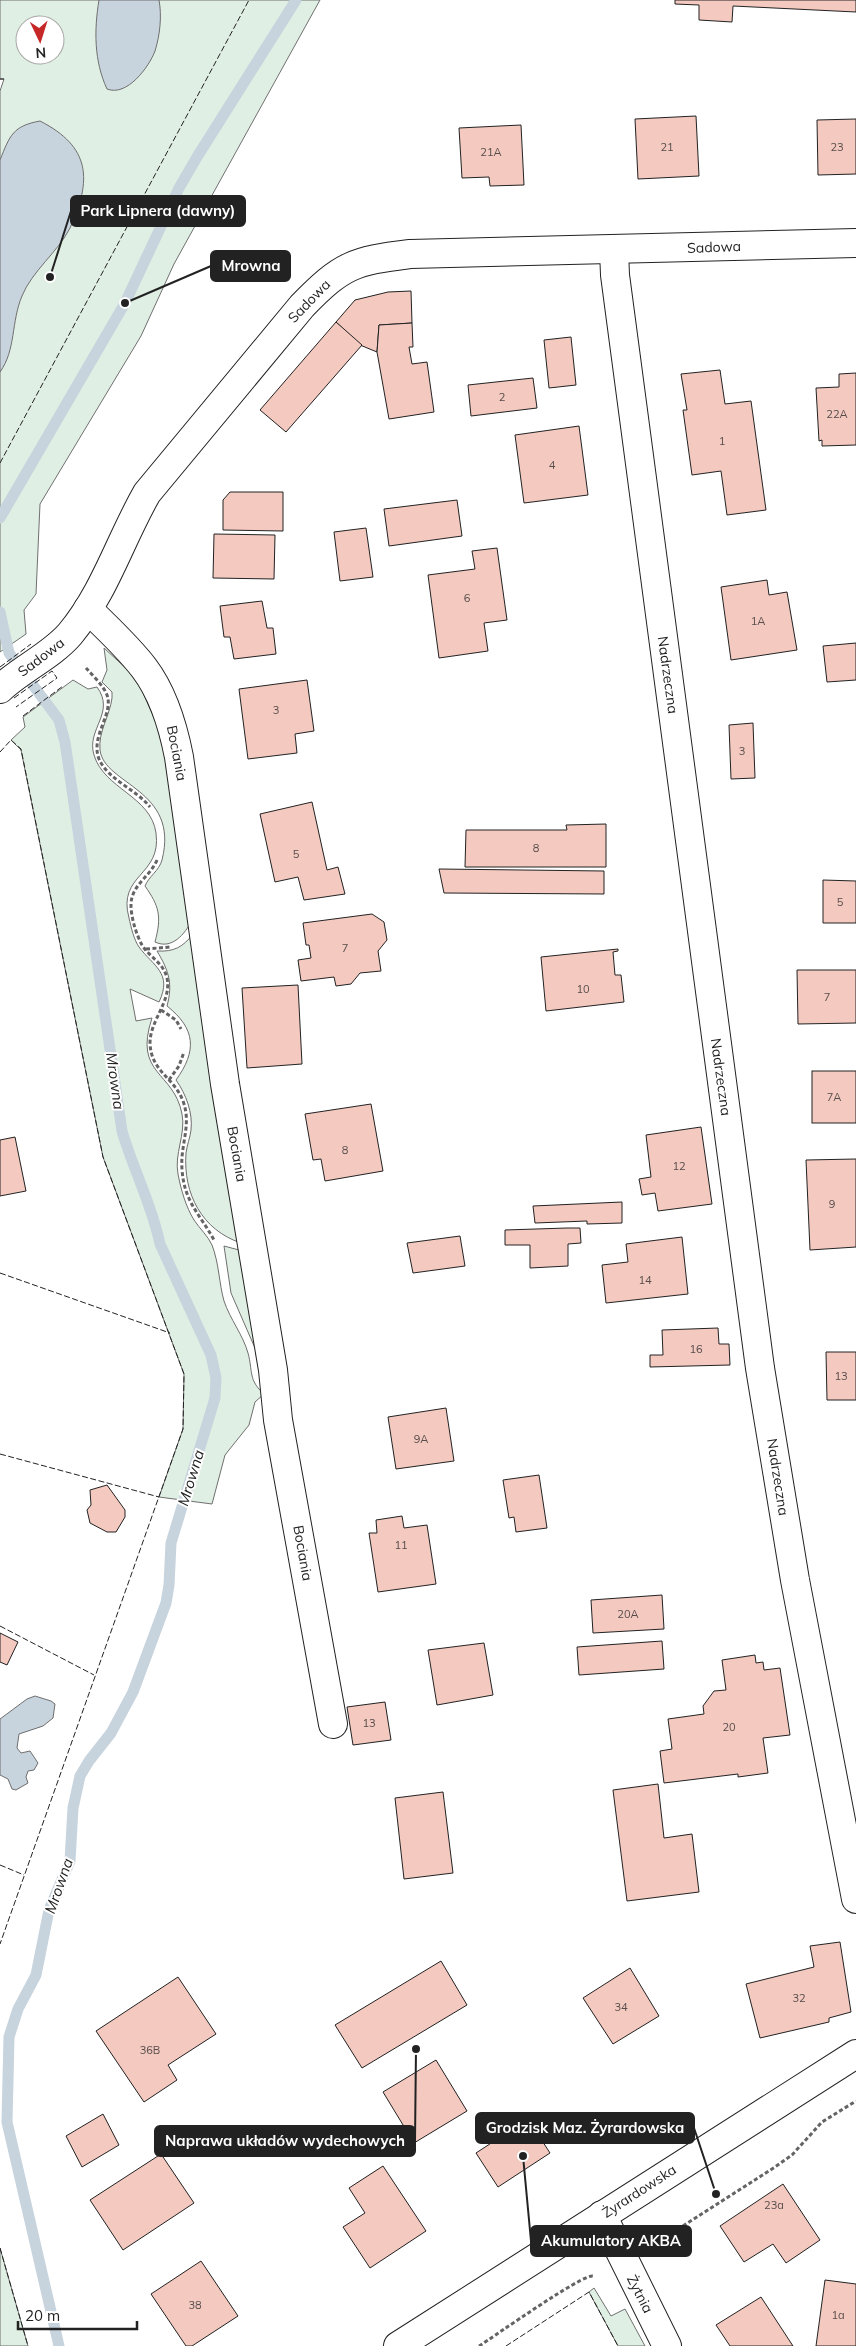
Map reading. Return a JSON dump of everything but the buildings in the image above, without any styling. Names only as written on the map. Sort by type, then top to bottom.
[{"type":"street","name":"Sadowa","points":[[2,687],[68,636],[102,586],[130,521],[147,493],[302,306],[328,280],[352,264],[374,258],[401,255],[856,243]]},
{"type":"street","name":"Nadrzeczna","points":[[614,250],[617,295],[760,1368],[795,1580],[856,1899]]},
{"type":"street","name":"Bociania","points":[[88,609],[144,668],[161,698],[173,727],[179,757],[225,1084],[273,1370],[278,1420],[334,1724]]},
{"type":"street","name":"Żyrardowska","points":[[398,2346],[856,2054]]},
{"type":"street","name":"Żytnia","points":[[602,2215],[641,2298],[667,2346]]},
{"type":"path","points":[[81,662],[108,698],[108,706],[97,739],[97,753],[100,762],[107,771],[140,795],[152,810]]},
{"type":"path","points":[[158,858],[153,869],[136,886],[130,906],[133,921],[142,945],[158,960],[166,976],[168,986],[151,1034],[152,1054],[158,1070],[169,1080],[182,1100],[187,1119],[182,1160],[186,1190],[191,1206],[217,1245]]},
{"type":"path","points":[[160,1010],[176,1020],[184,1037]]},
{"type":"path","points":[[169,1080],[179,1066],[185,1048]]},
{"type":"path","points":[[661,2240],[792,2155],[822,2122],[856,2101]]},
{"type":"path","points":[[479,2346],[549,2302],[569,2286],[590,2276],[597,2277]]},
{"type":"green space","points":[[0,0],[320,0],[174,264],[141,336],[40,504],[36,594],[24,610],[26,634],[0,652],[0,91],[4,79],[0,79]]},
{"type":"green space","points":[[104,648],[129,671],[140,686],[165,743],[192,920],[182,935],[167,944],[155,942],[159,918],[158,912],[145,886],[162,860],[165,836],[160,818],[151,803],[105,762],[100,750],[102,730],[112,698],[112,692],[102,682],[107,670]]},
{"type":"green space","points":[[73,680],[88,689],[97,687],[102,696],[102,713],[93,746],[94,755],[99,767],[146,810],[152,820],[156,833],[156,847],[153,858],[134,883],[129,892],[127,903],[136,941],[160,971],[164,984],[159,1002],[130,989],[136,1021],[152,1018],[148,1037],[148,1051],[151,1062],[178,1100],[182,1114],[183,1122],[177,1166],[182,1192],[191,1215],[212,1245],[224,1301],[246,1346],[253,1380],[264,1394],[255,1402],[249,1425],[225,1455],[212,1504],[159,1497],[183,1429],[184,1374],[103,1157],[21,750],[11,740],[25,727],[23,717]]},
{"type":"green space","points":[[193,934],[241,1243],[227,1237],[206,1220],[192,1196],[188,1183],[186,1153],[191,1130],[191,1117],[186,1097],[176,1080],[188,1059],[190,1041],[184,1023],[167,1006],[170,991],[169,978],[157,951],[168,951],[178,948]]},
{"type":"green space","points":[[224,1246],[239,1250],[258,1355],[231,1293]]},
{"type":"green space","points":[[0,2248],[28,2346],[0,2346]]},
{"type":"green space","points":[[594,2288],[611,2316],[625,2309],[645,2346],[618,2346],[589,2292]]},
{"type":"shaded area","points":[[99,0],[159,0],[159,32],[155,51],[148,65],[136,79],[122,89],[107,89],[100,68],[96,45]]},
{"type":"shaded area","points":[[40,121],[57,131],[78,154],[84,180],[82,195],[65,237],[26,287],[16,316],[9,354],[0,372],[0,160],[10,138],[18,129]]},
{"type":"shaded area","points":[[35,1696],[55,1704],[53,1718],[43,1726],[19,1734],[17,1748],[21,1753],[30,1751],[38,1763],[34,1770],[28,1771],[26,1777],[28,1783],[16,1790],[12,1789],[8,1779],[0,1775],[0,1719],[27,1699]]},
{"type":"waterway","name":"Mrowna","points":[[0,518],[125,303],[179,188],[296,0]]},
{"type":"waterway","name":"Mrowna","points":[[0,612],[9,653],[59,720],[65,742],[122,1131],[152,1215],[160,1244],[211,1355],[216,1378],[215,1398],[171,1543],[166,1603],[133,1692],[111,1733],[80,1776],[73,1808],[70,1861],[49,1910],[36,1975],[18,2009],[9,2037],[7,2122],[59,2346]]},
{"type":"fence","points":[[0,463],[249,0]]},
{"type":"fence","points":[[0,667],[31,644]]},
{"type":"fence","points":[[14,698],[52,671],[57,678],[16,707]]},
{"type":"fence","points":[[23,716],[63,686]]},
{"type":"fence","points":[[0,752],[11,740],[21,749],[103,1157],[184,1374],[183,1429],[0,1944]]},
{"type":"fence","points":[[0,1273],[170,1333]]},
{"type":"fence","points":[[0,1454],[159,1497]]},
{"type":"fence","points":[[0,1626],[94,1675]]},
{"type":"fence","points":[[0,1865],[24,1875]]},
{"type":"fence","points":[[0,2248],[28,2346]]},
{"type":"fence","points":[[506,2346],[589,2292],[618,2346]]},
{"type":"place","name":"Park Lipnera (dawny)","points":[[50,277]]},
{"type":"place","name":"Mrowna","points":[[125,303]]},
{"type":"place","name":"Naprawa układów wydechowych","points":[[416,2049]]},
{"type":"place","name":"Akumulatory AKBA","points":[[523,2156]]},
{"type":"place","name":"Grodzisk Maz. Żyrardowska","points":[[716,2194]]}]
